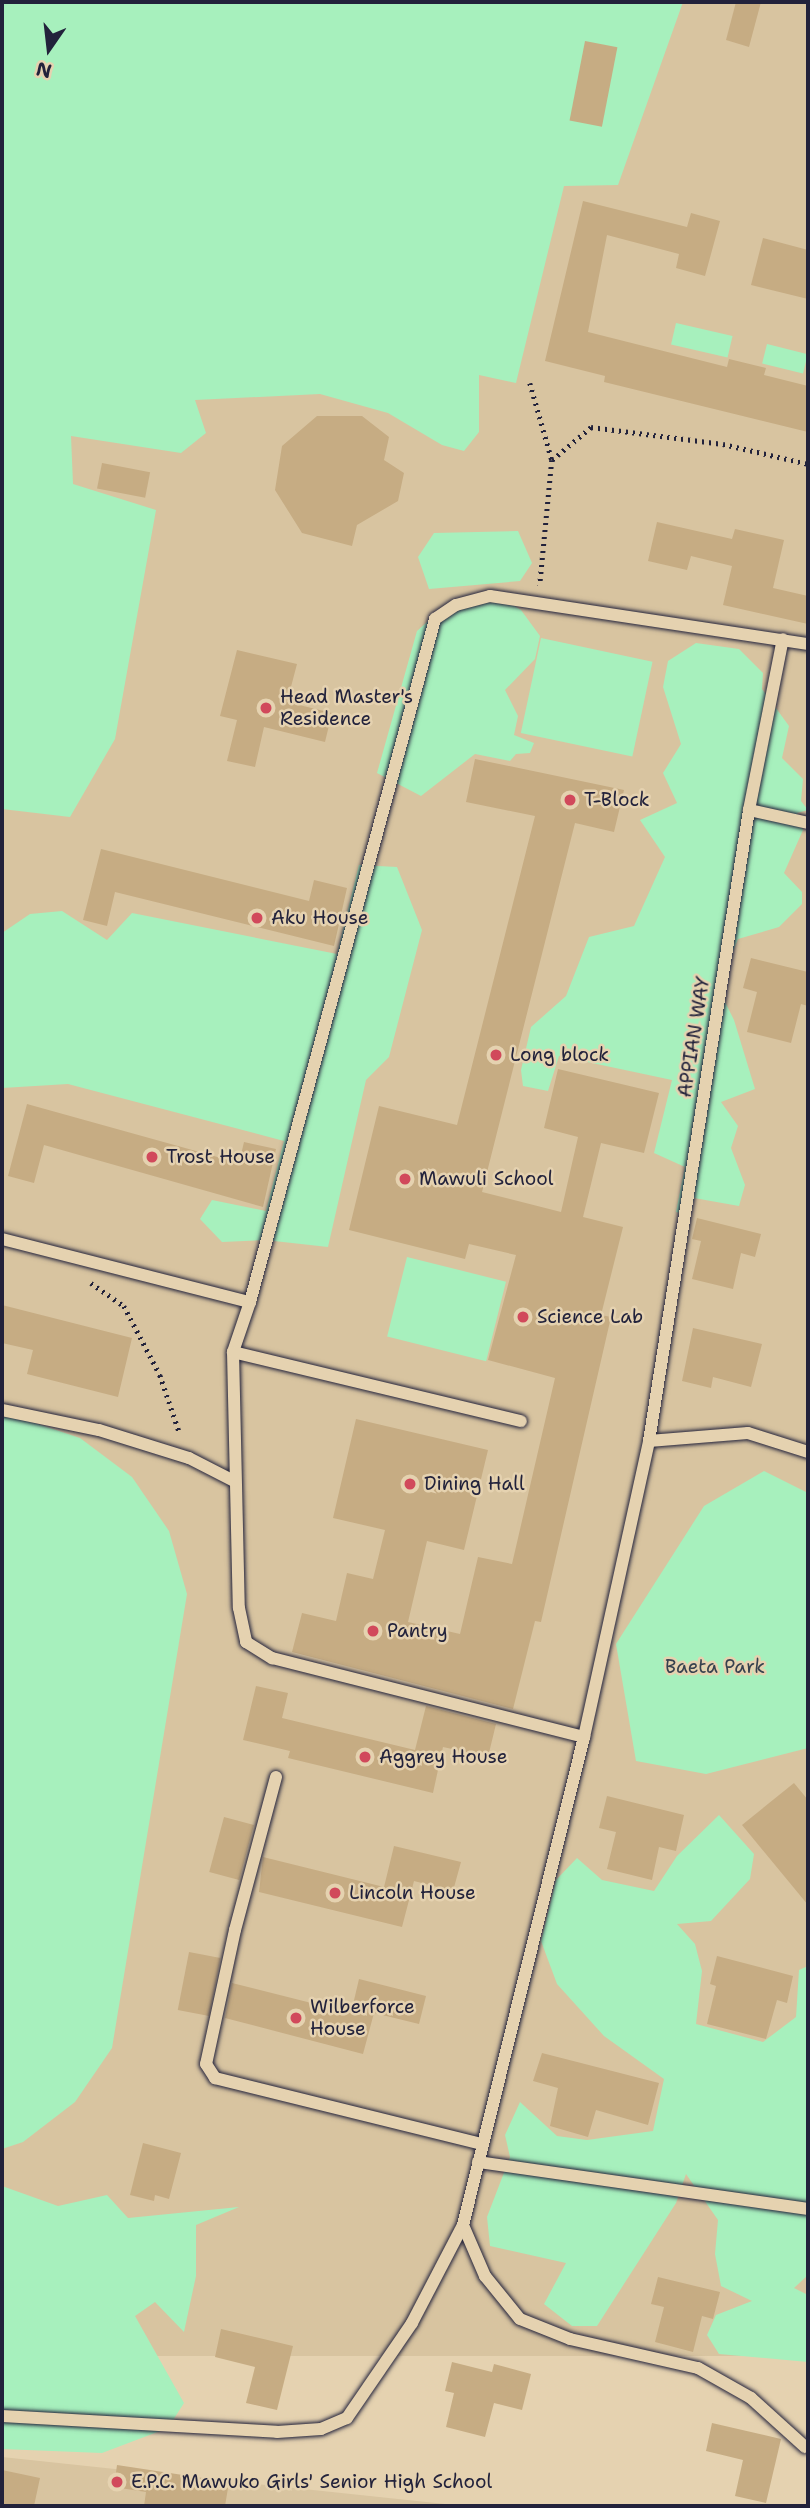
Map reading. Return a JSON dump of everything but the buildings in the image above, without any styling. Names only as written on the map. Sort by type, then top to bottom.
[{"type":"lane","points":[[584,1737],[272,1658],[246,1642],[239,1608],[233,1352],[250,1302],[435,619],[456,605],[490,596],[808,644]]},
{"type":"lane","name":"APPIAN WAY","points":[[2,2416],[277,2432],[321,2429],[348,2418],[412,2323],[463,2225],[584,1737],[649,1441],[749,810],[783,639]]},
{"type":"lane","points":[[749,810],[808,823]]},
{"type":"lane","points":[[2,1239],[250,1302]]},
{"type":"lane","points":[[233,1352],[521,1421]]},
{"type":"lane","points":[[2,1410],[99,1430],[189,1458],[234,1481]]},
{"type":"lane","points":[[649,1441],[748,1433],[808,1452]]},
{"type":"lane","points":[[276,1777],[235,1930],[206,2064],[215,2078],[482,2144]]},
{"type":"lane","points":[[478,2162],[808,2209]]},
{"type":"lane","points":[[463,2225],[485,2276],[520,2319],[570,2339],[698,2368],[751,2399],[805,2447]]},
{"type":"path","points":[[530,383],[552,460],[538,604]]},
{"type":"path","points":[[552,460],[591,427],[723,444],[808,464]]},
{"type":"path","points":[[83,1278],[124,1306],[160,1375],[189,1458]]},
{"type":"shaded area","name":"Mawuli School","points":[[2,2],[808,2],[808,2356],[2,2356]]},
{"type":"shaded area","name":"E.P.C. Mawuko Girls' Senior High School","points":[[2,2457],[464,2506],[2,2506]]},
{"type":"green space","points":[[2,2],[683,2],[618,185],[564,186],[516,383],[479,375],[479,432],[464,451],[442,445],[388,413],[320,394],[195,400],[206,433],[181,453],[71,436],[73,484],[156,510],[115,739],[70,817],[2,809]]},
{"type":"green space","points":[[676,323],[733,336],[728,357],[671,344]]},
{"type":"green space","points":[[767,344],[808,354],[803,374],[762,363]]},
{"type":"green space","points":[[518,531],[532,563],[520,581],[429,589],[418,557],[434,533]]},
{"type":"green space","points":[[492,592],[521,610],[540,636],[535,659],[505,690],[518,716],[514,735],[534,743],[530,753],[516,754],[510,761],[475,754],[421,796],[377,773],[417,631],[447,604]]},
{"type":"green space","points":[[541,638],[653,662],[632,757],[521,733]]},
{"type":"green space","points":[[696,643],[739,649],[763,673],[762,689],[789,726],[782,758],[803,779],[801,801],[808,810],[797,813],[803,830],[784,873],[802,892],[802,904],[779,927],[738,939],[718,988],[734,1020],[755,1089],[721,1102],[738,1126],[731,1148],[745,1185],[739,1206],[694,1198],[690,1216],[676,1212],[685,1167],[654,1153],[672,1080],[559,1056],[548,1091],[523,1086],[521,1070],[531,1027],[566,996],[589,937],[634,926],[665,857],[640,820],[677,803],[663,773],[681,744],[663,687],[668,661]]},
{"type":"green space","points":[[359,865],[397,867],[422,930],[389,1057],[366,1080],[328,1247],[265,1240],[222,1242],[200,1219],[212,1200],[266,1211],[284,1141],[68,1084],[2,1088],[2,933],[30,914],[62,911],[107,940],[132,913],[337,954]]},
{"type":"green space","points":[[407,1257],[506,1282],[486,1361],[387,1337]]},
{"type":"green space","points":[[2,1417],[17,1417],[80,1438],[132,1477],[169,1531],[187,1594],[112,2048],[75,2102],[23,2142],[2,2149]]},
{"type":"green space","name":"Baeta Park","points":[[764,1471],[808,1493],[808,1748],[706,1774],[636,1761],[616,1644],[704,1506]]},
{"type":"green space","points":[[719,1815],[754,1854],[750,1879],[711,1921],[677,1924],[695,1944],[702,1971],[696,2024],[763,2042],[796,2017],[799,1970],[808,1966],[808,2275],[794,2288],[808,2295],[808,2362],[719,2354],[707,2335],[716,2315],[752,2301],[721,2286],[715,2254],[718,2220],[686,2174],[676,2203],[597,2326],[572,2326],[544,2304],[566,2263],[490,2246],[487,2217],[510,2157],[505,2135],[520,2102],[557,2136],[587,2140],[653,2131],[664,2079],[604,2036],[557,1984],[541,1941],[556,1880],[577,1858],[602,1880],[654,1891],[677,1856]]},
{"type":"green space","points":[[2,2186],[58,2206],[107,2195],[128,2218],[239,2207],[196,2225],[196,2276],[184,2332],[155,2302],[135,2316],[184,2403],[168,2428],[102,2453],[2,2449]]},
{"type":"place","name":"Head Master's Residence","points":[[266,708]]},
{"type":"place","name":"T-Block","points":[[570,800]]},
{"type":"place","name":"Aku House","points":[[257,918]]},
{"type":"place","name":"Long block","points":[[496,1055]]},
{"type":"place","name":"Trost House","points":[[152,1157]]},
{"type":"place","name":"Mawuli School","points":[[405,1179]]},
{"type":"place","name":"Science Lab","points":[[523,1317]]},
{"type":"place","name":"Dining Hall","points":[[410,1484]]},
{"type":"place","name":"Pantry","points":[[373,1631]]},
{"type":"place","name":"Aggrey House","points":[[365,1757]]},
{"type":"place","name":"Lincoln House","points":[[335,1893]]},
{"type":"place","name":"Wilberforce House","points":[[296,2018]]},
{"type":"place","name":"E.P.C. Mawuko Girls' Senior High School","points":[[117,2482]]}]
